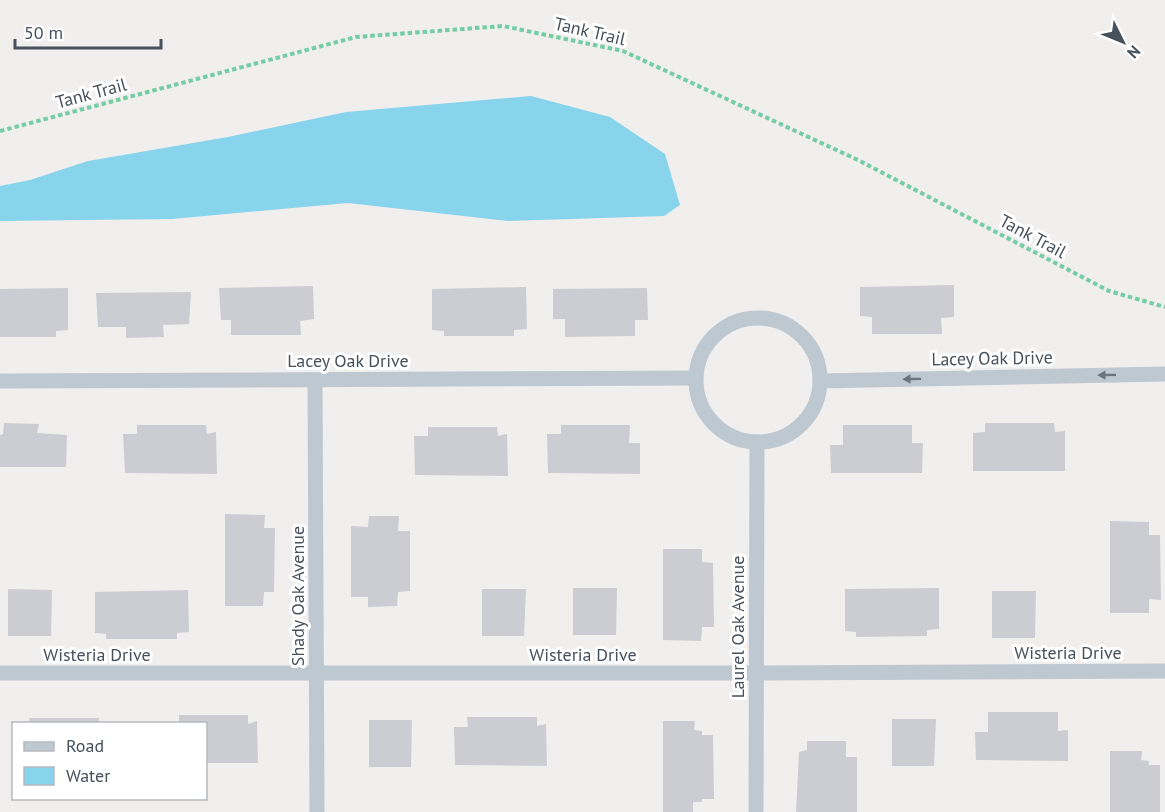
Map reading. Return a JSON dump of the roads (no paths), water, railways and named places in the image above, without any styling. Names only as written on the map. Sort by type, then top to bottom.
[{"type":"street","points":[[762,318],[784,324],[804,337],[816,357],[820,381],[815,404],[801,424],[781,437],[757,442],[733,436],[713,422],[700,402],[696,378],[702,354],[717,334],[737,321],[762,318]]},
{"type":"street","name":"Lacey Oak Drive","points":[[820,381],[1165,374]]},
{"type":"street","name":"Lacey Oak Drive","points":[[0,381],[696,378]]},
{"type":"street","name":"Shady Oak Avenue","points":[[315,380],[317,812]]},
{"type":"street","name":"Laurel Oak Avenue","points":[[756,812],[757,442]]},
{"type":"street","name":"Wisteria Drive","points":[[0,673],[1165,671]]},
{"type":"water","points":[[531,96],[610,117],[665,154],[680,205],[664,216],[508,221],[348,203],[172,219],[0,221],[0,186],[30,180],[88,161],[228,137],[346,112]]}]
